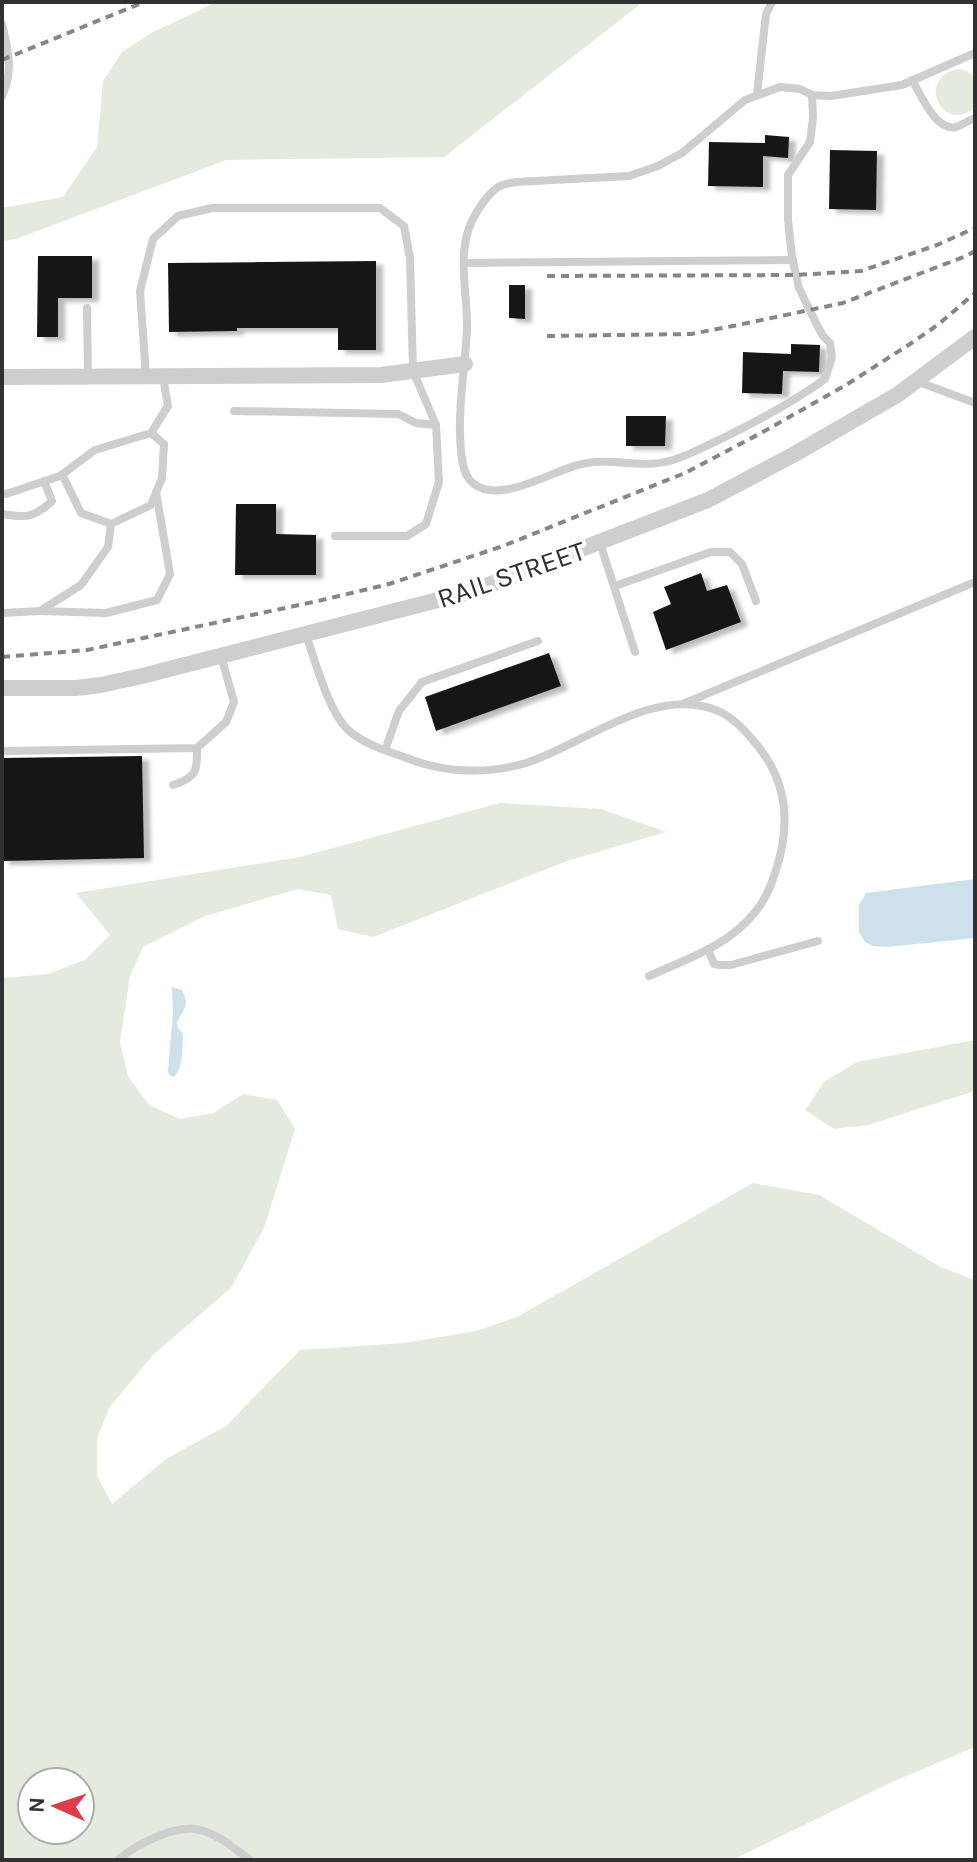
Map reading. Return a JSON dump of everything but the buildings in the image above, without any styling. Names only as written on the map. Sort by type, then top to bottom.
[{"type":"street","name":"RAIL STREET","points":[[2,688],[101,685],[473,591],[708,500],[897,395],[975,337]]},
{"type":"street","points":[[2,377],[381,375],[465,364]]},
{"type":"lane","points":[[757,94],[766,14],[772,2]]},
{"type":"lane","points":[[2,24],[10,57],[2,96]]},
{"type":"lane","points":[[812,95],[810,142],[788,175],[788,220],[799,288],[823,336],[830,343],[832,357],[825,379],[762,419],[667,462],[605,460],[581,463],[514,489],[495,491],[472,483],[465,471],[461,453],[467,325],[464,246],[472,221],[500,186],[516,182],[629,176],[682,153],[745,100],[757,94],[780,87],[800,89],[812,95],[866,92],[902,85],[974,55]]},
{"type":"lane","points":[[912,80],[937,121],[946,127],[955,127],[975,118]]},
{"type":"lane","points":[[2,494],[62,474],[95,450],[151,433],[168,406],[154,376],[140,291],[153,239],[178,216],[212,208],[380,208],[404,226],[410,258],[413,371],[436,425],[439,482],[426,524],[407,536],[335,536]]},
{"type":"lane","points":[[464,263],[793,260]]},
{"type":"lane","points":[[87,308],[88,376]]},
{"type":"lane","points":[[916,381],[975,403]]},
{"type":"lane","points":[[234,411],[398,414],[416,423],[436,425]]},
{"type":"lane","points":[[62,474],[81,513],[111,524],[151,505],[162,478],[164,444],[151,433]]},
{"type":"lane","points":[[2,514],[24,518],[40,512],[52,501],[44,481]]},
{"type":"lane","points":[[2,613],[106,613],[157,600],[170,574],[156,492]]},
{"type":"lane","points":[[40,611],[81,585],[108,547],[111,524]]},
{"type":"lane","points":[[600,543],[635,652]]},
{"type":"lane","points":[[615,586],[711,552],[730,552],[742,564],[756,601]]},
{"type":"lane","points":[[306,635],[323,684],[345,727],[356,736],[420,763],[451,770],[488,770],[522,764],[556,752],[633,716],[685,703],[975,582]]},
{"type":"lane","points":[[385,750],[399,711],[422,682],[538,641]]},
{"type":"lane","points":[[2,751],[197,748],[226,722],[234,702],[221,656]]},
{"type":"lane","points":[[649,976],[732,936],[757,910],[772,882],[782,852],[786,825],[783,795],[771,764],[757,744],[736,722],[714,709],[685,703]]},
{"type":"lane","points":[[173,785],[195,774],[197,748]]},
{"type":"lane","points":[[708,949],[714,964],[731,965],[818,941]]},
{"type":"lane","points":[[118,1860],[130,1850],[165,1833],[198,1829],[224,1840],[250,1860]]},
{"type":"shaded area","points":[[217,2],[643,2],[444,157],[226,160],[16,239],[2,241],[2,208],[63,197],[97,147],[103,81],[122,52],[153,32]]},
{"type":"shaded area","points":[[959,69],[975,77],[975,108],[962,114],[952,114],[943,109],[936,91],[938,81]]},
{"type":"shaded area","points":[[500,803],[601,809],[666,832],[567,861],[373,937],[338,929],[331,895],[298,889],[205,916],[143,947],[130,976],[120,1042],[128,1076],[149,1105],[180,1119],[214,1113],[243,1094],[277,1100],[295,1129],[264,1228],[231,1288],[154,1354],[109,1408],[97,1439],[97,1476],[112,1504],[166,1459],[226,1426],[300,1350],[404,1343],[476,1331],[517,1317],[753,1183],[819,1195],[941,1267],[975,1278],[975,1747],[892,1782],[732,1860],[2,1860],[2,978],[48,974],[85,960],[110,935],[76,893],[300,857]]},
{"type":"shaded area","points":[[975,1040],[975,1091],[868,1125],[834,1129],[805,1110],[825,1081],[857,1062]]},
{"type":"water","points":[[975,879],[975,938],[887,947],[865,942],[859,932],[859,905],[866,893]]},
{"type":"water","points":[[172,987],[182,990],[186,1003],[177,1022],[183,1034],[179,1068],[174,1077],[169,1075],[168,1070]]},
{"type":"railway","points":[[2,60],[144,2]]},
{"type":"railway","points":[[547,276],[796,275],[861,271],[937,245],[975,228]]},
{"type":"railway","points":[[547,336],[691,334],[733,326],[843,303],[975,251]]},
{"type":"railway","points":[[2,657],[87,650],[318,601],[389,584],[503,546],[685,473],[761,433],[910,344],[975,293]]}]
